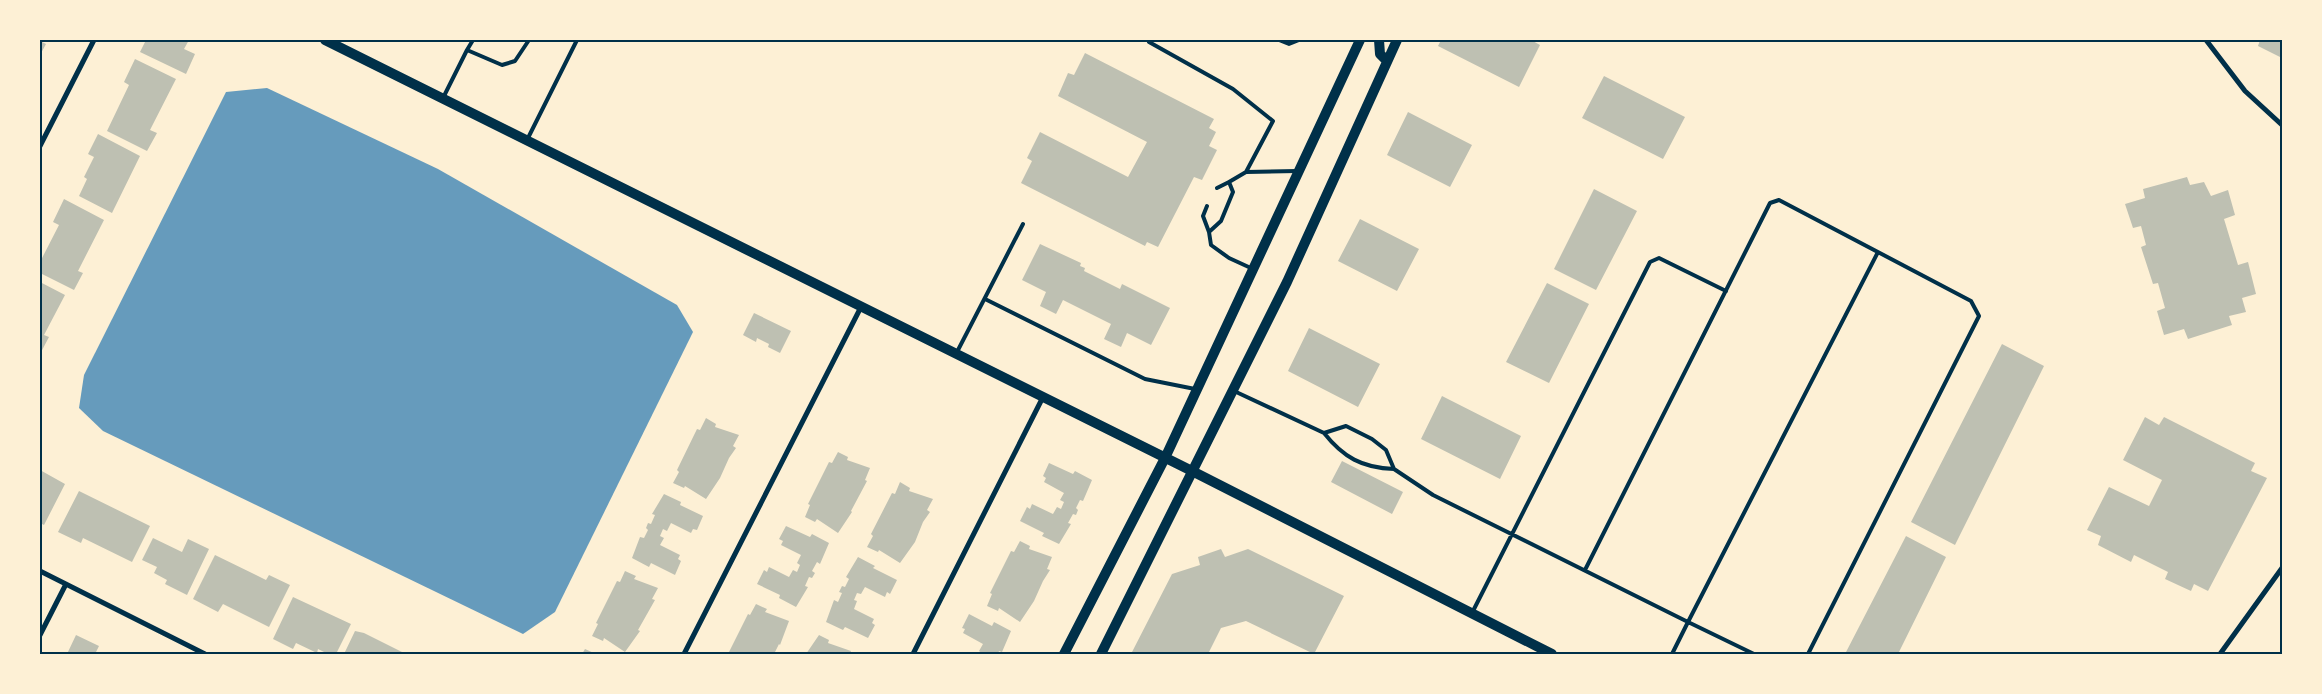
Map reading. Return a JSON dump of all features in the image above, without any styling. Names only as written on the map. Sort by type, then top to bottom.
[{"type":"main road","points":[[325,40],[1194,472],[1552,654]]},
{"type":"main road","points":[[1064,654],[1165,458],[1360,40]]},
{"type":"main road","points":[[1379,40],[1380,54],[1387,61]]},
{"type":"main road","points":[[1101,654],[1194,472],[1287,282],[1396,40]]},
{"type":"street","points":[[40,146],[94,40]]},
{"type":"street","points":[[2206,40],[2245,91],[2282,125]]},
{"type":"street","points":[[684,654],[861,307]]},
{"type":"street","points":[[913,654],[1043,397]]},
{"type":"street","points":[[2220,654],[2282,568]]},
{"type":"street","points":[[40,571],[205,654]]},
{"type":"street","points":[[40,635],[66,584]]},
{"type":"lane","points":[[443,99],[472,40]]},
{"type":"lane","points":[[467,50],[502,65],[515,61],[529,40]]},
{"type":"lane","points":[[526,140],[577,40]]},
{"type":"lane","points":[[1278,40],[1290,44],[1299,40]]},
{"type":"lane","points":[[1149,42],[1233,88],[1273,121],[1246,172]]},
{"type":"lane","points":[[1217,188],[1246,172],[1299,171]]},
{"type":"lane","points":[[1209,232],[1221,221],[1234,192],[1229,182]]},
{"type":"lane","points":[[1585,570],[1770,203],[1779,200],[1971,301],[1979,316],[1808,654]]},
{"type":"lane","points":[[1207,206],[1203,216],[1209,232],[1211,245],[1229,258],[1253,270]]},
{"type":"lane","points":[[956,354],[1023,224]]},
{"type":"lane","points":[[1672,654],[1878,252]]},
{"type":"lane","points":[[1472,613],[1650,262],[1659,258],[1726,291]]},
{"type":"lane","points":[[984,299],[1144,379],[1198,389]]},
{"type":"lane","points":[[1234,391],[1324,433],[1337,450],[1359,462],[1375,468],[1394,468]]},
{"type":"lane","points":[[1324,433],[1346,426],[1372,439],[1386,450],[1394,468],[1433,495],[1754,654]]},
{"type":"water","points":[[267,88],[438,169],[677,305],[693,332],[555,612],[523,634],[103,431],[79,408],[84,375],[226,92]]},
{"type":"building","points":[[146,40],[189,40],[184,49],[195,54],[186,74],[140,52]]},
{"type":"building","points":[[1441,40],[1531,40],[1540,45],[1519,87],[1438,46]]},
{"type":"building","points":[[2260,40],[2282,40],[2282,58],[2258,46]]},
{"type":"building","points":[[40,41],[46,44],[40,55]]},
{"type":"building","points":[[1085,53],[1214,119],[1209,128],[1216,132],[1209,146],[1217,150],[1202,180],[1194,177],[1158,247],[1147,242],[1145,246],[1021,183],[1032,161],[1027,158],[1040,132],[1128,177],[1147,142],[1058,96],[1068,73],[1074,75]]},
{"type":"building","points":[[135,59],[176,79],[150,130],[157,133],[147,151],[107,131],[129,85],[124,82]]},
{"type":"building","points":[[1604,76],[1685,117],[1663,159],[1582,118]]},
{"type":"building","points":[[1408,112],[1472,145],[1450,187],[1387,155]]},
{"type":"building","points":[[98,134],[140,156],[112,213],[79,196],[87,179],[84,177],[94,157],[88,154]]},
{"type":"building","points":[[2187,177],[2190,185],[2204,182],[2211,196],[2228,190],[2235,215],[2224,219],[2238,265],[2248,262],[2256,294],[2242,298],[2246,312],[2229,316],[2232,325],[2188,339],[2184,329],[2164,335],[2157,311],[2165,308],[2158,283],[2153,284],[2141,247],[2146,245],[2141,226],[2133,228],[2125,204],[2145,198],[2143,189]]},
{"type":"building","points":[[1594,189],[1637,211],[1596,290],[1554,269]]},
{"type":"building","points":[[64,199],[104,220],[78,271],[83,273],[74,290],[40,273],[40,262],[59,225],[53,222]]},
{"type":"building","points":[[1360,219],[1419,249],[1397,291],[1338,261]]},
{"type":"building","points":[[1040,244],[1081,263],[1080,266],[1085,268],[1084,271],[1120,289],[1122,284],[1170,308],[1151,345],[1127,333],[1121,347],[1104,339],[1111,324],[1063,300],[1056,314],[1040,306],[1046,292],[1022,280]]},
{"type":"building","points":[[40,282],[65,295],[44,335],[49,337],[40,354]]},
{"type":"building","points":[[1547,283],[1589,304],[1549,383],[1506,362]]},
{"type":"building","points":[[754,313],[791,331],[780,353],[768,347],[769,344],[757,338],[756,342],[743,335]]},
{"type":"building","points":[[1309,328],[1380,364],[1358,407],[1288,371]]},
{"type":"building","points":[[2002,344],[2044,366],[1955,545],[1911,522]]},
{"type":"building","points":[[1442,396],[1521,436],[1500,479],[1421,439]]},
{"type":"building","points":[[2145,417],[2159,425],[2164,417],[2255,463],[2251,471],[2267,478],[2208,591],[2194,584],[2191,591],[2165,579],[2168,572],[2134,555],[2131,562],[2098,545],[2101,536],[2087,530],[2109,487],[2149,506],[2162,480],[2123,460]]},
{"type":"building","points":[[706,418],[716,424],[715,427],[739,435],[733,446],[736,448],[706,499],[685,486],[684,488],[673,483],[679,472],[677,470],[697,429],[700,430]]},
{"type":"building","points":[[838,452],[848,457],[847,460],[870,468],[865,480],[867,481],[852,512],[838,533],[817,519],[815,522],[805,517],[810,505],[808,504],[829,462],[832,463]]},
{"type":"building","points":[[1342,461],[1403,492],[1392,514],[1331,482]]},
{"type":"building","points":[[1049,463],[1073,474],[1075,471],[1092,480],[1083,501],[1080,500],[1076,508],[1078,510],[1076,515],[1073,514],[1068,523],[1071,524],[1059,544],[1042,536],[1044,533],[1020,521],[1027,507],[1030,509],[1032,504],[1053,514],[1057,507],[1061,509],[1064,502],[1060,500],[1064,493],[1044,482],[1046,478],[1043,476]]},
{"type":"building","points":[[40,470],[65,484],[44,525],[40,523]]},
{"type":"building","points":[[900,482],[910,488],[909,491],[933,499],[927,510],[930,512],[923,522],[915,542],[900,563],[879,550],[878,552],[867,547],[873,536],[871,534],[892,493],[895,494]]},
{"type":"building","points":[[79,491],[150,526],[132,562],[83,538],[81,543],[58,532]]},
{"type":"building","points":[[664,494],[681,502],[680,505],[703,516],[697,530],[693,529],[691,533],[671,523],[667,531],[663,529],[660,536],[664,538],[660,545],[680,555],[678,559],[681,561],[675,575],[651,563],[649,567],[632,558],[640,537],[644,538],[648,530],[646,528],[648,523],[651,524],[655,515],[652,514]]},
{"type":"building","points":[[786,526],[810,537],[812,534],[829,543],[820,564],[817,562],[812,571],[815,573],[812,578],[809,577],[805,586],[808,587],[796,607],[779,598],[780,595],[757,584],[764,570],[767,572],[769,567],[789,577],[793,570],[797,572],[800,565],[797,563],[801,555],[781,545],[783,541],[779,539]]},
{"type":"building","points":[[1906,536],[1946,557],[1898,654],[1845,654]]},
{"type":"building","points":[[153,538],[182,552],[188,539],[209,549],[187,595],[165,584],[167,580],[154,573],[157,567],[142,560]]},
{"type":"building","points":[[1020,541],[1030,546],[1029,549],[1052,557],[1047,569],[1050,570],[1034,601],[1020,622],[999,608],[998,611],[987,606],[992,594],[990,593],[1011,551],[1014,552]]},
{"type":"building","points":[[1221,549],[1225,557],[1248,549],[1344,596],[1314,654],[1246,621],[1221,628],[1208,654],[1131,654],[1172,574],[1200,565],[1198,557]]},
{"type":"building","points":[[215,555],[266,580],[269,575],[290,585],[269,627],[223,604],[218,612],[193,599]]},
{"type":"building","points":[[858,557],[875,566],[873,568],[897,580],[890,594],[887,592],[885,597],[865,587],[861,594],[857,593],[854,600],[857,601],[854,609],[874,619],[872,623],[875,625],[868,638],[845,627],[843,630],[826,622],[834,600],[838,602],[842,593],[839,592],[842,586],[845,587],[849,579],[846,577]]},
{"type":"building","points":[[625,571],[636,576],[634,579],[658,588],[652,599],[655,600],[638,630],[640,631],[625,652],[604,638],[603,641],[592,636],[598,624],[596,623],[617,581],[620,582]]},
{"type":"building","points":[[293,597],[351,624],[336,654],[328,654],[318,649],[317,653],[296,643],[293,649],[273,639]]},
{"type":"building","points":[[756,604],[767,609],[765,612],[789,621],[780,645],[774,654],[728,654],[748,614],[750,615]]},
{"type":"building","points":[[969,614],[992,626],[994,622],[1011,631],[1002,652],[999,651],[998,654],[983,654],[979,651],[983,644],[963,633],[965,629],[962,628]]},
{"type":"building","points":[[355,631],[364,633],[406,654],[344,654]]},
{"type":"building","points":[[76,635],[99,646],[96,652],[100,654],[67,654]]},
{"type":"building","points":[[819,635],[829,640],[828,643],[851,651],[850,654],[806,654]]},
{"type":"building","points":[[585,649],[596,654],[582,654]]}]
